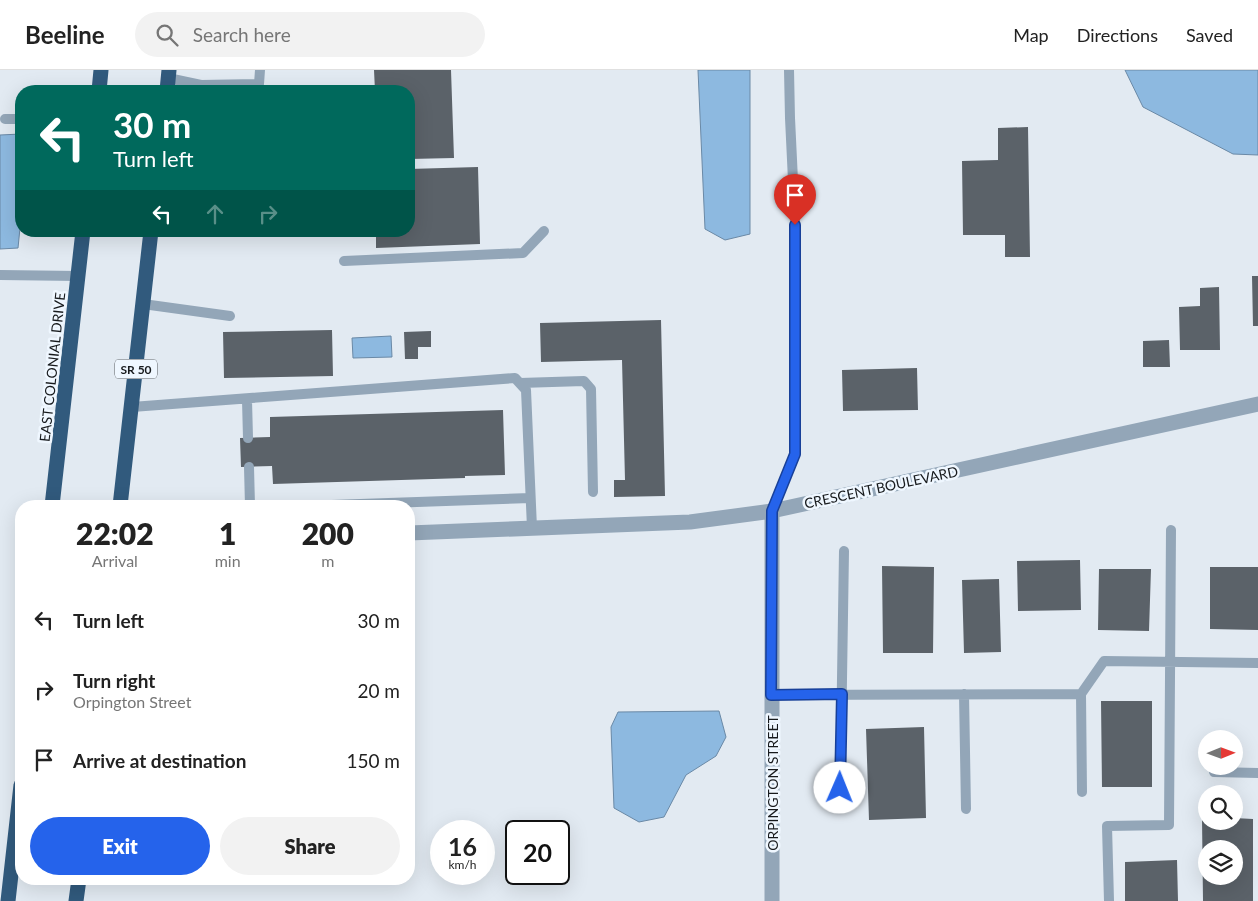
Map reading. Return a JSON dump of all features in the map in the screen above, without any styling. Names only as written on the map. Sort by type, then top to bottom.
[{"type":"highway","points":[[100,85],[101,70]]},
{"type":"highway","name":"EAST COLONIAL DRIVE","points":[[53,500],[82,237]]},
{"type":"highway","name":"SR 50","points":[[121,500],[150,237]]},
{"type":"highway","points":[[8,901],[15,839]]},
{"type":"highway","points":[[76,901],[78,885]]},
{"type":"street","name":"CRESCENT BOULEVARD","points":[[415,533],[690,522],[772,511],[1258,404]]},
{"type":"street","name":"ORPINGTON STREET","points":[[772,511],[772,901]]},
{"type":"lane","points":[[168,80],[201,85],[259,84],[260,70]]},
{"type":"lane","name":"ORPINGTON STREET","points":[[772,511],[795,454],[796,243],[789,70]]},
{"type":"lane","points":[[5,118],[15,119]]},
{"type":"lane","points":[[344,261],[523,253],[544,231]]},
{"type":"lane","points":[[0,275],[78,276]]},
{"type":"lane","points":[[143,304],[230,316]]},
{"type":"lane","points":[[132,407],[518,380],[584,381],[591,389],[593,492]]},
{"type":"lane","points":[[518,380],[526,390],[532,528]]},
{"type":"lane","points":[[247,400],[248,438]]},
{"type":"lane","points":[[249,467],[250,500]]},
{"type":"lane","points":[[415,502],[530,498]]},
{"type":"lane","points":[[1109,901],[1107,826],[1169,826],[1171,530]]},
{"type":"lane","points":[[840,807],[844,551]]},
{"type":"lane","points":[[1082,792],[1081,694],[1104,661],[1258,663]]},
{"type":"lane","points":[[964,694],[966,809]]},
{"type":"lane","points":[[771,695],[1081,694]]},
{"type":"lane","points":[[1243,773],[1258,774]]},
{"type":"water","points":[[698,70],[750,70],[750,234],[725,240],[705,229]]},
{"type":"water","points":[[1125,70],[1258,70],[1258,155],[1233,154],[1143,107]]},
{"type":"water","points":[[15,134],[15,237],[19,237],[18,248],[0,249],[0,135]]},
{"type":"water","points":[[391,336],[392,357],[353,358],[352,338]]},
{"type":"water","points":[[719,711],[726,737],[716,756],[686,775],[664,817],[639,822],[614,808],[611,727],[618,712]]},
{"type":"building","points":[[374,70],[451,70],[454,158],[415,159],[415,85],[375,85]]},
{"type":"building","points":[[1028,127],[1030,257],[1005,257],[1005,235],[963,235],[962,161],[998,160],[998,128]]},
{"type":"building","points":[[478,167],[480,244],[376,248],[376,237],[415,237],[415,169]]},
{"type":"building","points":[[1252,276],[1258,276],[1258,326],[1253,326]]},
{"type":"building","points":[[1219,287],[1220,350],[1180,350],[1179,307],[1200,306],[1200,288]]},
{"type":"building","points":[[661,320],[665,496],[614,497],[614,480],[625,480],[622,360],[541,362],[540,323]]},
{"type":"building","points":[[332,330],[333,376],[224,378],[223,332]]},
{"type":"building","points":[[431,331],[431,347],[418,347],[418,359],[405,359],[404,332]]},
{"type":"building","points":[[1169,340],[1170,367],[1143,367],[1143,341]]},
{"type":"building","points":[[917,368],[918,410],[843,411],[842,370]]},
{"type":"building","points":[[503,410],[505,475],[273,484],[272,466],[241,467],[240,438],[270,437],[270,417]]},
{"type":"building","points":[[1080,560],[1081,610],[1018,611],[1017,561]]},
{"type":"building","points":[[882,566],[934,567],[933,653],[883,653]]},
{"type":"building","points":[[1210,567],[1258,567],[1258,630],[1210,629]]},
{"type":"building","points":[[1099,569],[1151,569],[1149,631],[1098,630]]},
{"type":"building","points":[[999,579],[1001,652],[964,653],[962,580]]},
{"type":"building","points":[[1101,701],[1152,701],[1152,787],[1102,787]]},
{"type":"building","points":[[924,727],[926,818],[869,820],[866,729]]},
{"type":"building","points":[[1243,818],[1253,819],[1253,901],[1203,901],[1203,885],[1243,885],[1243,840],[1202,840],[1202,830],[1243,830]]},
{"type":"building","points":[[1177,860],[1178,901],[1125,901],[1125,862]]},
{"type":"route","points":[[795,225],[795,454],[772,511],[771,695],[842,694],[840,788]]}]
